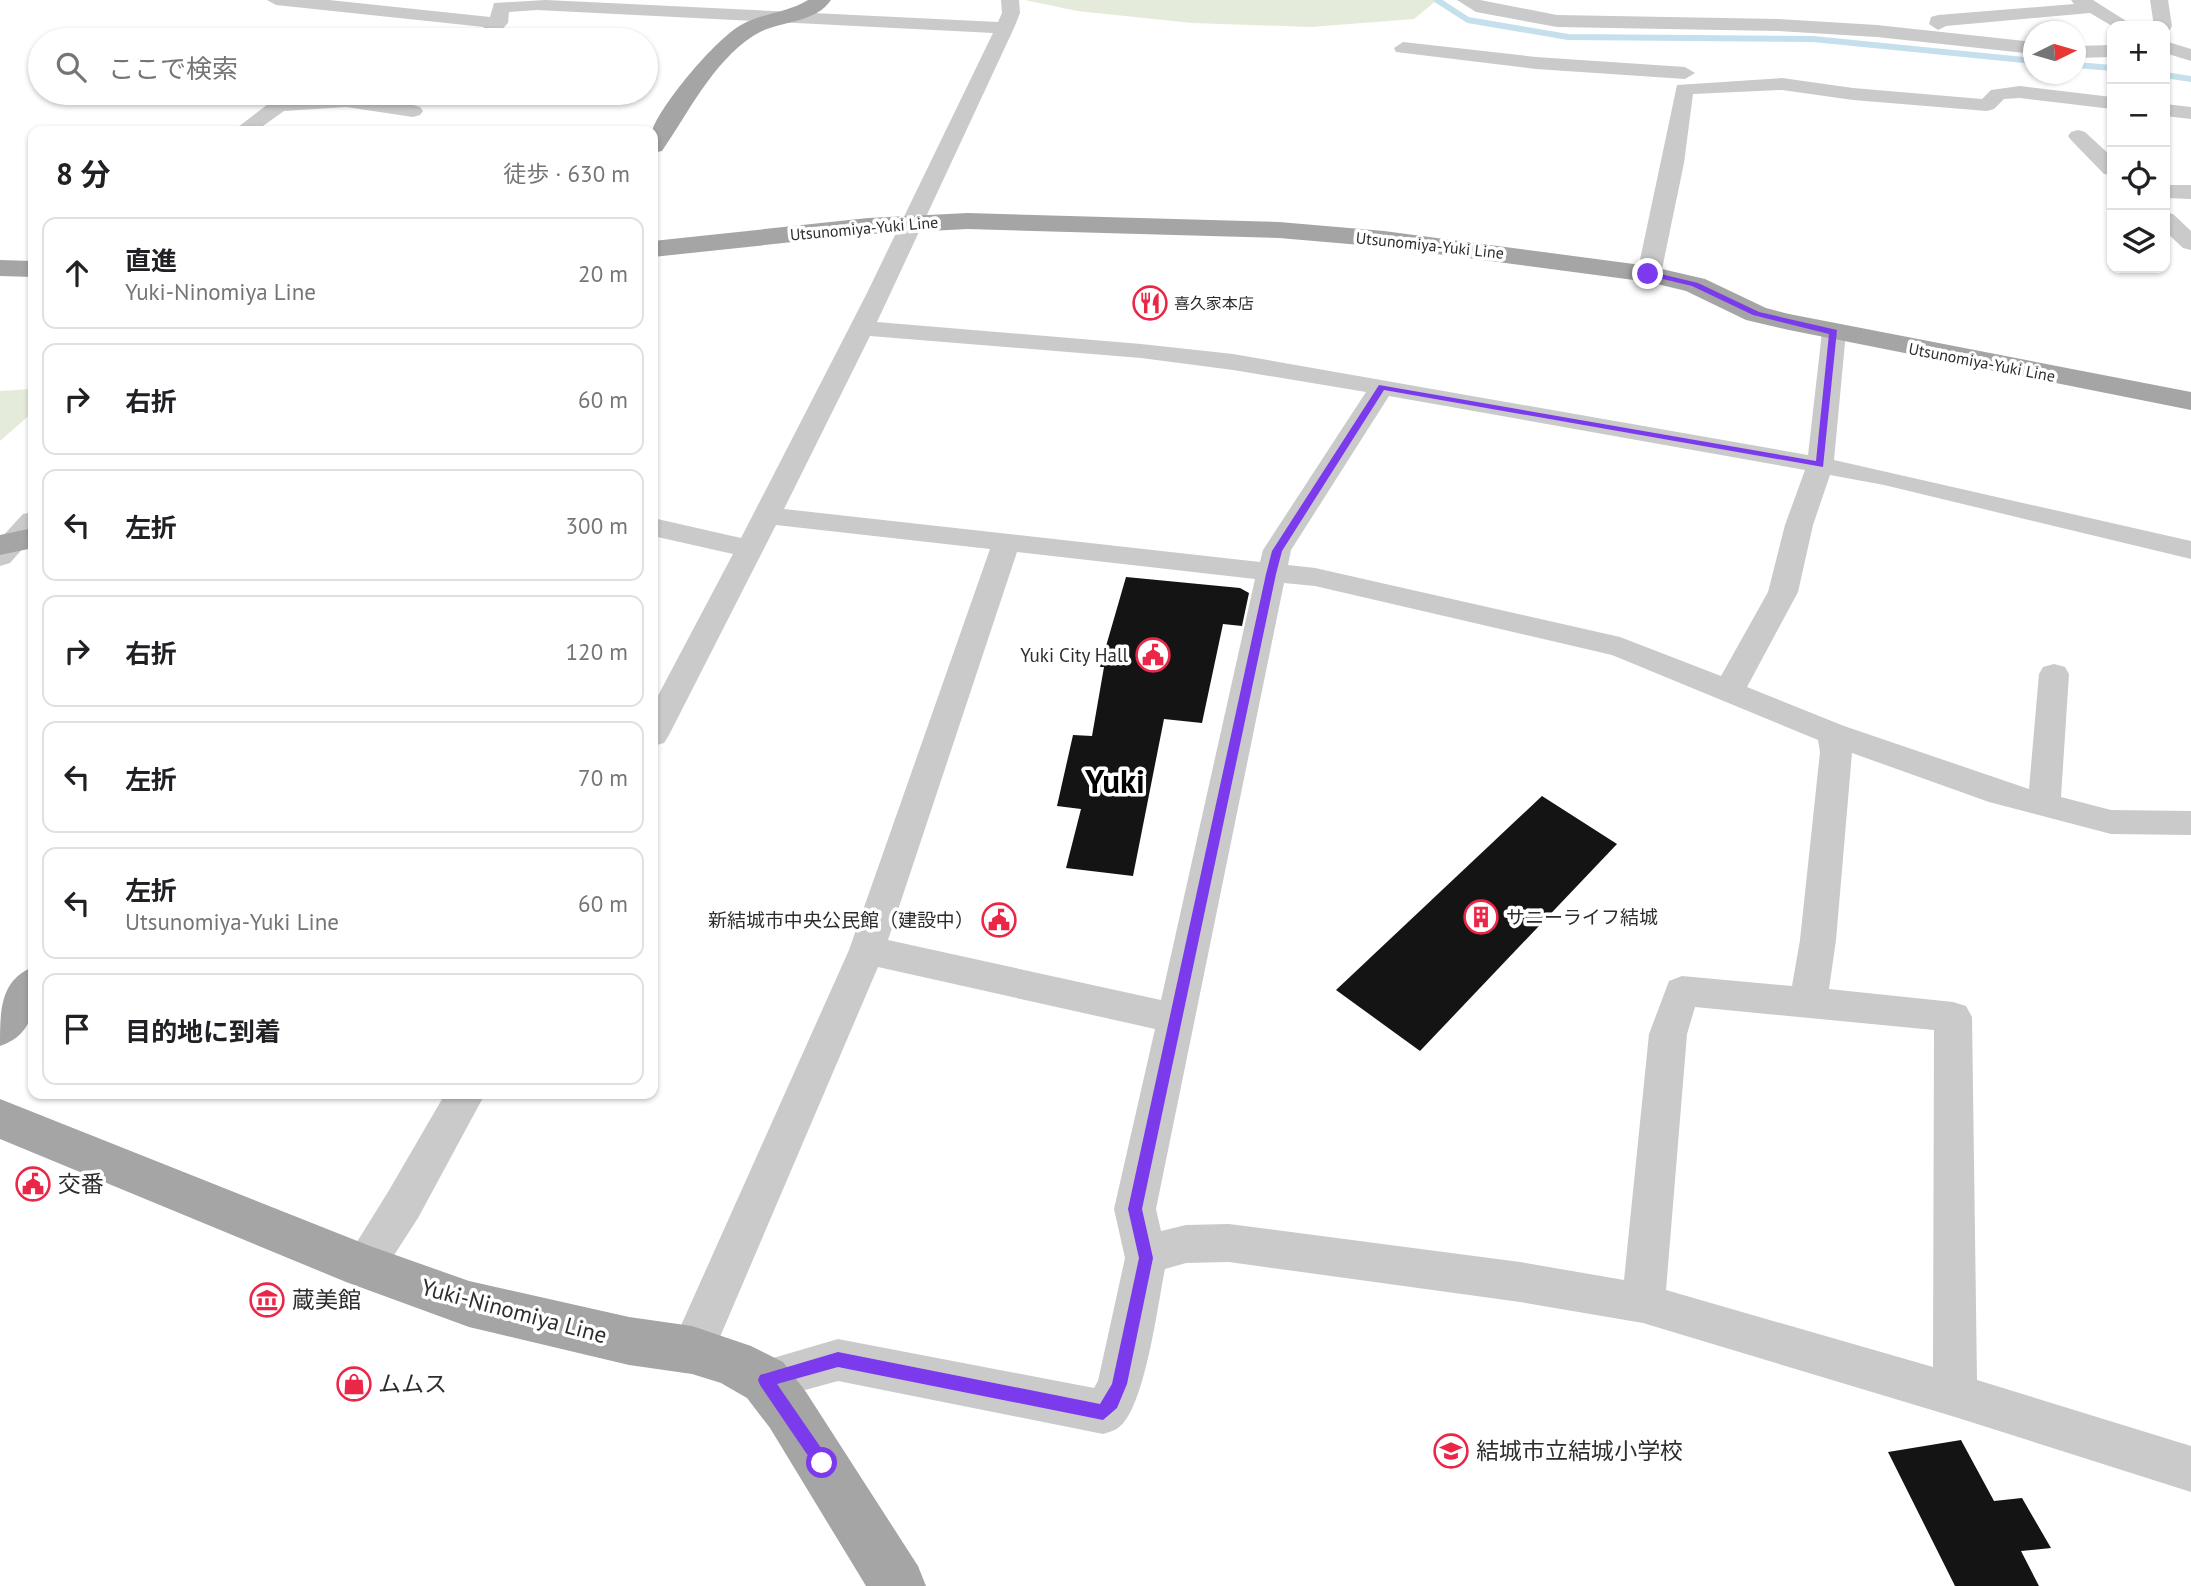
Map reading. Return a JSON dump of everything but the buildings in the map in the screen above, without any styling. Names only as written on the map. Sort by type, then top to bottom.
[{"type":"main road","points":[[658,139],[720,52],[750,29],[805,11],[821,0]]},
{"type":"main road","name":"Utsunomiya-Yuki Line","points":[[658,248],[912,223],[1030,221],[1279,230],[1384,239],[1648,274],[1695,285],[1756,314],[1834,332],[2191,401]]},
{"type":"main road","points":[[0,268],[28,269]]},
{"type":"main road","points":[[0,1028],[28,991]]},
{"type":"main road","name":"Yuki-Ninomiya Line","points":[[0,1119],[363,1266],[469,1304],[629,1341],[692,1350],[733,1363],[765,1380],[805,1436],[898,1586]]},
{"type":"street","points":[[276,0],[499,23]]},
{"type":"street","points":[[658,725],[769,516],[864,328],[1005,28],[1011,13],[1010,0]]},
{"type":"street","points":[[1466,0],[1482,8],[1557,21],[1768,25],[1937,37],[2023,47]]},
{"type":"street","points":[[2159,0],[2162,21]]},
{"type":"street","points":[[1937,37],[1938,21],[2085,4],[2116,21]]},
{"type":"street","points":[[494,28],[499,23],[500,8],[537,5],[1005,28]]},
{"type":"street","points":[[1755,8],[1768,25]]},
{"type":"street","points":[[2170,47],[2191,55]]},
{"type":"street","points":[[1403,48],[1536,63],[1685,72],[1853,94],[1987,105],[1998,94],[2020,92],[2107,102]]},
{"type":"street","points":[[2086,52],[2107,51]]},
{"type":"street","points":[[1648,274],[1673,163],[1685,72]]},
{"type":"street","points":[[250,126],[279,105]]},
{"type":"street","points":[[373,105],[413,111]]},
{"type":"street","points":[[399,126],[419,105]]},
{"type":"street","points":[[2170,111],[2191,113]]},
{"type":"street","points":[[2078,136],[2107,164]]},
{"type":"street","points":[[2170,192],[2191,192]]},
{"type":"street","points":[[2170,224],[2191,243]]},
{"type":"street","points":[[864,328],[1233,362],[1884,477],[2191,550]]},
{"type":"street","points":[[1728,692],[1783,592],[1799,525],[1820,465],[1834,332]]},
{"type":"street","points":[[765,1380],[838,1360],[1103,1412],[1111,1403],[1119,1384],[1146,1258],[1135,1209],[1277,551],[1382,387]]},
{"type":"street","points":[[769,516],[1315,577],[1620,647],[1833,734],[2001,794],[2111,822],[2191,823]]},
{"type":"street","points":[[658,528],[750,549]]},
{"type":"street","points":[[692,1350],[867,950],[1006,543]]},
{"type":"street","points":[[2043,805],[2054,674]]},
{"type":"street","points":[[1808,1002],[1818,940],[1836,752],[1833,734]]},
{"type":"street","points":[[867,950],[1175,1018]]},
{"type":"street","points":[[1643,1303],[1668,1034],[1682,991],[1953,1017],[1955,1395]]},
{"type":"street","points":[[363,1266],[403,1205],[462,1099]]},
{"type":"street","points":[[1146,1258],[1159,1250],[1185,1243],[1229,1243],[1520,1282],[1643,1303],[1955,1395],[2191,1469]]},
{"type":"green space","points":[[1025,0],[1437,0],[1414,19],[1311,27],[1192,23],[1077,11]]},
{"type":"green space","points":[[28,389],[28,416],[0,441],[0,391]]},
{"type":"waterway","points":[[1437,0],[1468,20],[1568,37],[1813,39],[2023,60]]},
{"type":"waterway","points":[[2086,66],[2107,68]]},
{"type":"waterway","points":[[2170,76],[2191,79]]},
{"type":"place","name":"喜久家本店","points":[[1150,303]]},
{"type":"place","name":"Yuki City Hall","points":[[1153,655]]},
{"type":"place","name":"サニーライフ結城","points":[[1481,917]]},
{"type":"place","name":"新結城市中央公民館（建設中）","points":[[999,920]]},
{"type":"place","name":"交番","points":[[33,1184]]},
{"type":"place","name":"蔵美館","points":[[267,1300]]},
{"type":"place","name":"ムムス","points":[[354,1384]]},
{"type":"place","name":"結城市立結城小学校","points":[[1451,1451]]},
{"type":"district","name":"Yuki","points":[[1115,781]]},
{"type":"route","points":[[822,1463],[765,1380],[838,1360],[1103,1412],[1111,1403],[1119,1384],[1146,1258],[1135,1209],[1259,622],[1277,551],[1382,387],[1820,465],[1834,332],[1756,314],[1705,288],[1665,276],[1648,274]]}]
